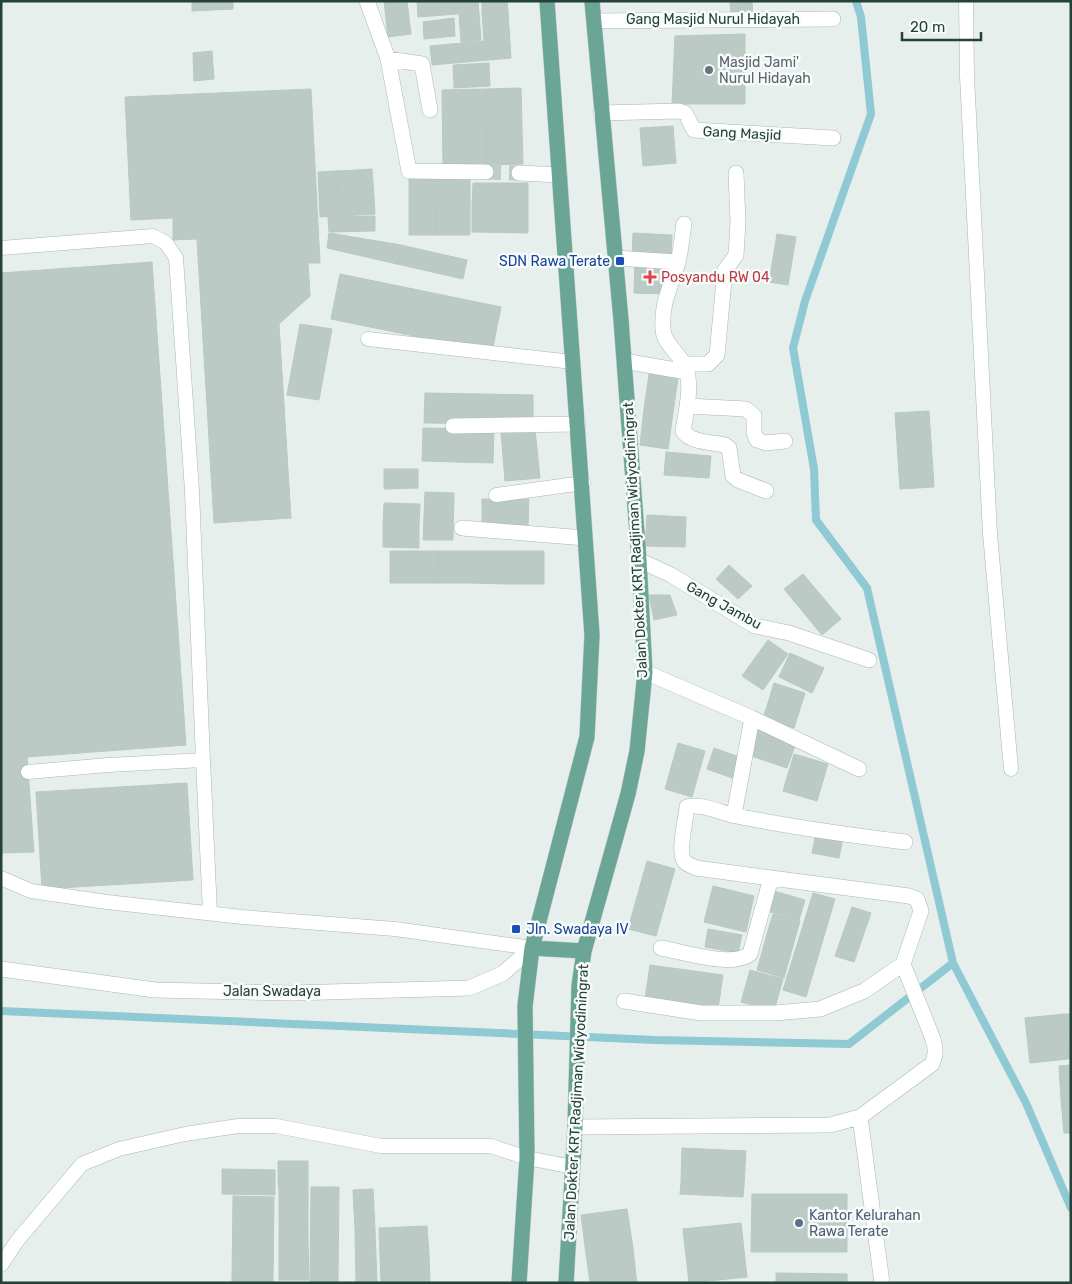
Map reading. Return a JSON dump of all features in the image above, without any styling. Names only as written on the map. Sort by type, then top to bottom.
[{"type":"main road","points":[[520,1283],[527,1158],[525,1006],[532,948],[587,737],[592,635],[583,483],[547,1]]},
{"type":"main road","name":"Jalan Dokter KRT Radjiman Widyodiningrat","points":[[566,1283],[575,1128],[578,1007],[584,951],[630,785],[637,751],[645,672],[639,560],[624,361],[592,1]]},
{"type":"main road","points":[[532,948],[584,951]]},
{"type":"street","points":[[367,1],[388,58],[409,171],[486,172]]},
{"type":"street","name":"Gang Masjid Nurul Hidayah","points":[[594,21],[833,19]]},
{"type":"street","points":[[388,58],[422,64],[430,110]]},
{"type":"street","name":"Gang Masjid","points":[[601,113],[679,111],[685,113],[694,130],[833,138]]},
{"type":"street","points":[[519,173],[560,175]]},
{"type":"street","points":[[624,361],[686,368],[708,364],[717,355],[725,270],[736,255],[738,222],[736,173]]},
{"type":"street","points":[[684,224],[678,262],[663,302],[664,335],[686,368],[687,406],[683,431],[687,436],[729,448],[733,476],[738,480],[766,491]]},
{"type":"street","points":[[615,258],[678,262]]},
{"type":"street","points":[[687,406],[746,409],[754,416],[754,434],[757,440],[766,443],[785,441]]},
{"type":"street","points":[[453,426],[578,424]]},
{"type":"street","points":[[462,528],[585,538]]},
{"type":"street","name":"Gang Jambu","points":[[639,560],[671,575],[755,626],[789,633],[869,660]]},
{"type":"street","points":[[645,672],[752,718],[858,769]]},
{"type":"street","points":[[734,816],[752,718]]},
{"type":"street","points":[[575,1128],[830,1125],[860,1117],[932,1064],[936,1049],[907,971],[921,911],[917,900],[909,896],[696,868],[685,862],[681,856],[687,807],[695,805],[734,816],[845,835],[904,842]]},
{"type":"street","points":[[661,948],[708,957],[742,960],[750,954],[771,878]]},
{"type":"street","name":"Jalan Swadaya","points":[[1,969],[155,990],[291,993],[469,988],[502,974],[532,948]]},
{"type":"street","points":[[624,1001],[701,1013],[774,1013],[820,1009],[907,971]]},
{"type":"street","points":[[860,1117],[882,1283]]},
{"type":"lane","points":[[966,1],[967,76],[990,534],[1011,769]]},
{"type":"lane","points":[[1,248],[153,236],[166,243],[176,258],[192,492],[210,913]]},
{"type":"lane","points":[[368,339],[573,362]]},
{"type":"lane","points":[[496,495],[583,483]]},
{"type":"lane","points":[[28,772],[108,765],[203,760]]},
{"type":"lane","points":[[1,878],[31,891],[210,913],[395,930],[532,948]]},
{"type":"lane","points":[[1,1265],[17,1241],[82,1164],[119,1149],[185,1134],[238,1126],[276,1126],[381,1146],[491,1146],[527,1158],[573,1167]]},
{"type":"building","points":[[192,1],[233,1],[233,9],[192,11]]},
{"type":"building","points":[[384,1],[407,1],[411,34],[388,37]]},
{"type":"building","points":[[417,1],[457,1],[458,14],[418,17]]},
{"type":"building","points":[[458,1],[478,1],[481,40],[461,42]]},
{"type":"building","points":[[482,1],[507,1],[508,11],[482,13]]},
{"type":"building","points":[[730,1],[752,1],[753,16],[731,17]]},
{"type":"building","points":[[508,11],[511,58],[432,65],[430,46],[484,41],[482,13]]},
{"type":"building","points":[[454,18],[455,36],[424,39],[423,22]]},
{"type":"building","name":"Masjid Jami' Nurul Hidayah","points":[[745,34],[745,104],[672,104],[675,36]]},
{"type":"building","points":[[212,51],[214,79],[194,81],[193,53]]},
{"type":"building","points":[[489,63],[490,86],[454,88],[453,65]]},
{"type":"building","points":[[521,88],[523,164],[487,165],[486,89]]},
{"type":"building","points":[[311,89],[320,263],[308,263],[310,296],[279,324],[291,518],[214,523],[197,239],[173,240],[173,218],[131,220],[125,97]]},
{"type":"building","points":[[486,89],[487,165],[443,166],[442,90]]},
{"type":"building","points":[[673,126],[676,163],[643,166],[640,128]]},
{"type":"building","points":[[372,169],[375,214],[359,215],[357,170]]},
{"type":"building","points":[[357,170],[359,215],[339,216],[336,171]]},
{"type":"building","points":[[336,171],[339,216],[320,217],[318,172]]},
{"type":"building","points":[[409,177],[435,177],[436,235],[409,235]]},
{"type":"building","points":[[435,177],[470,177],[470,235],[436,235]]},
{"type":"building","points":[[473,183],[528,183],[528,206],[472,206]]},
{"type":"building","points":[[472,206],[528,206],[528,233],[472,232]]},
{"type":"building","points":[[375,216],[375,231],[329,232],[328,217]]},
{"type":"building","points":[[329,233],[401,245],[397,264],[327,248]]},
{"type":"building","points":[[633,233],[672,235],[671,260],[632,258]]},
{"type":"building","points":[[777,234],[796,237],[788,285],[769,282]]},
{"type":"building","points":[[401,245],[467,260],[463,279],[397,264]]},
{"type":"building","name":"Posyandu RW 04","points":[[635,261],[667,262],[665,294],[634,293]]},
{"type":"building","points":[[152,262],[186,745],[27,757],[34,852],[1,853],[1,273]]},
{"type":"building","points":[[340,274],[501,307],[492,352],[331,319]]},
{"type":"building","points":[[300,324],[332,329],[319,400],[287,395]]},
{"type":"building","points":[[649,374],[678,378],[673,413],[644,409]]},
{"type":"building","points":[[425,393],[533,395],[533,424],[424,423]]},
{"type":"building","points":[[644,409],[673,413],[668,449],[640,445]]},
{"type":"building","points":[[929,411],[934,487],[900,489],[895,413]]},
{"type":"building","points":[[423,428],[494,429],[493,463],[422,461]]},
{"type":"building","points":[[535,429],[540,478],[505,481],[501,432]]},
{"type":"building","points":[[666,452],[711,456],[709,478],[664,475]]},
{"type":"building","points":[[384,469],[418,469],[418,488],[384,489]]},
{"type":"building","points":[[425,492],[454,493],[453,540],[423,540]]},
{"type":"building","points":[[482,499],[529,499],[528,527],[482,527]]},
{"type":"building","points":[[384,503],[420,504],[419,526],[383,525]]},
{"type":"building","points":[[647,515],[686,517],[685,547],[645,546]]},
{"type":"building","points":[[383,525],[419,526],[419,548],[383,547]]},
{"type":"building","points":[[390,551],[417,551],[417,583],[390,583]]},
{"type":"building","points":[[417,551],[439,551],[438,583],[417,583]]},
{"type":"building","points":[[439,551],[470,551],[470,583],[438,583]]},
{"type":"building","points":[[470,551],[507,551],[507,584],[470,583]]},
{"type":"building","points":[[507,551],[544,551],[544,584],[507,584]]},
{"type":"building","points":[[729,565],[752,586],[738,599],[716,579]]},
{"type":"building","points":[[803,574],[841,619],[822,635],[784,589]]},
{"type":"building","points":[[649,595],[670,595],[677,615],[654,620]]},
{"type":"building","points":[[768,640],[788,654],[763,690],[742,676]]},
{"type":"building","points":[[790,653],[824,668],[812,693],[779,677]]},
{"type":"building","points":[[774,683],[805,693],[799,712],[768,703]]},
{"type":"building","points":[[768,703],[799,712],[794,728],[763,718]]},
{"type":"building","points":[[758,727],[797,740],[787,768],[748,755]]},
{"type":"building","points":[[678,743],[705,751],[692,797],[665,789]]},
{"type":"building","points":[[714,748],[742,758],[735,779],[707,769]]},
{"type":"building","points":[[794,754],[828,764],[817,801],[783,791]]},
{"type":"building","points":[[187,783],[193,880],[42,889],[36,792]]},
{"type":"building","points":[[816,833],[843,838],[839,858],[812,853]]},
{"type":"building","points":[[647,861],[675,869],[656,936],[628,929]]},
{"type":"building","points":[[713,886],[754,896],[746,932],[704,922]]},
{"type":"building","points":[[774,891],[805,900],[799,920],[767,911]]},
{"type":"building","points":[[813,893],[835,899],[806,997],[783,990]]},
{"type":"building","points":[[852,907],[871,913],[854,962],[835,956]]},
{"type":"building","points":[[773,914],[800,921],[796,935],[769,927]]},
{"type":"building","points":[[769,927],[796,935],[784,978],[757,970]]},
{"type":"building","points":[[708,929],[742,935],[738,953],[705,947]]},
{"type":"building","points":[[650,965],[723,975],[718,1009],[645,999]]},
{"type":"building","points":[[750,970],[783,979],[774,1011],[741,1002]]},
{"type":"building","points":[[1064,1014],[1068,1059],[1030,1063],[1025,1018]]},
{"type":"building","points":[[1064,1014],[1071,1014],[1071,1059],[1068,1059]]},
{"type":"building","points":[[1071,1065],[1071,1098],[1061,1099],[1059,1066]]},
{"type":"building","points":[[1071,1098],[1071,1133],[1064,1133],[1061,1099]]},
{"type":"building","points":[[682,1148],[746,1151],[744,1185],[681,1182]]},
{"type":"building","points":[[278,1161],[308,1161],[308,1179],[278,1179]]},
{"type":"building","points":[[222,1169],[275,1170],[275,1195],[222,1194]]},
{"type":"building","points":[[278,1179],[308,1179],[308,1192],[279,1192]]},
{"type":"building","points":[[681,1182],[744,1185],[743,1197],[680,1194]]},
{"type":"building","points":[[311,1187],[323,1187],[323,1283],[310,1283]]},
{"type":"building","points":[[323,1187],[339,1187],[338,1283],[323,1283]]},
{"type":"building","points":[[373,1189],[375,1229],[355,1230],[353,1190]]},
{"type":"building","points":[[279,1192],[308,1192],[308,1224],[279,1224]]},
{"type":"building","name":"Kantor Kelurahan Rawa Terate","points":[[752,1194],[847,1194],[847,1252],[751,1252]]},
{"type":"building","points":[[233,1196],[274,1197],[273,1281],[232,1281]]},
{"type":"building","points":[[627,1209],[633,1248],[586,1254],[581,1215]]},
{"type":"building","points":[[741,1223],[744,1250],[686,1256],[683,1229]]},
{"type":"building","points":[[279,1224],[308,1224],[308,1239],[279,1239]]},
{"type":"building","points":[[427,1226],[429,1255],[380,1257],[379,1228]]},
{"type":"building","points":[[375,1229],[377,1283],[356,1283],[355,1230]]},
{"type":"building","points":[[279,1239],[308,1239],[309,1280],[279,1280]]},
{"type":"building","points":[[633,1248],[636,1276],[590,1282],[586,1254]]},
{"type":"building","points":[[744,1250],[747,1277],[689,1283],[686,1256]]},
{"type":"building","points":[[429,1255],[430,1283],[381,1283],[380,1257]]},
{"type":"building","points":[[776,1273],[847,1274],[847,1283],[776,1283]]},
{"type":"building","points":[[636,1276],[637,1283],[590,1283],[590,1282]]},
{"type":"building","points":[[232,1281],[273,1281],[273,1283],[232,1283]]},
{"type":"waterway","points":[[1,1011],[655,1040],[849,1044],[953,963],[867,588],[816,520],[814,469],[793,348],[805,301],[871,114],[861,17],[856,1]]},
{"type":"waterway","points":[[953,963],[1026,1103],[1071,1208]]},
{"type":"tunnel","points":[[486,172],[519,173]]},
{"type":"place","name":"Masjid Jami' Nurul Hidayah","points":[[709,70]]},
{"type":"place","name":"SDN Rawa Terate","points":[[620,261]]},
{"type":"place","name":"Posyandu RW 04","points":[[650,277]]},
{"type":"place","name":"Jln. Swadaya IV","points":[[516,929]]},
{"type":"place","name":"Kantor Kelurahan Rawa Terate","points":[[799,1223]]}]
